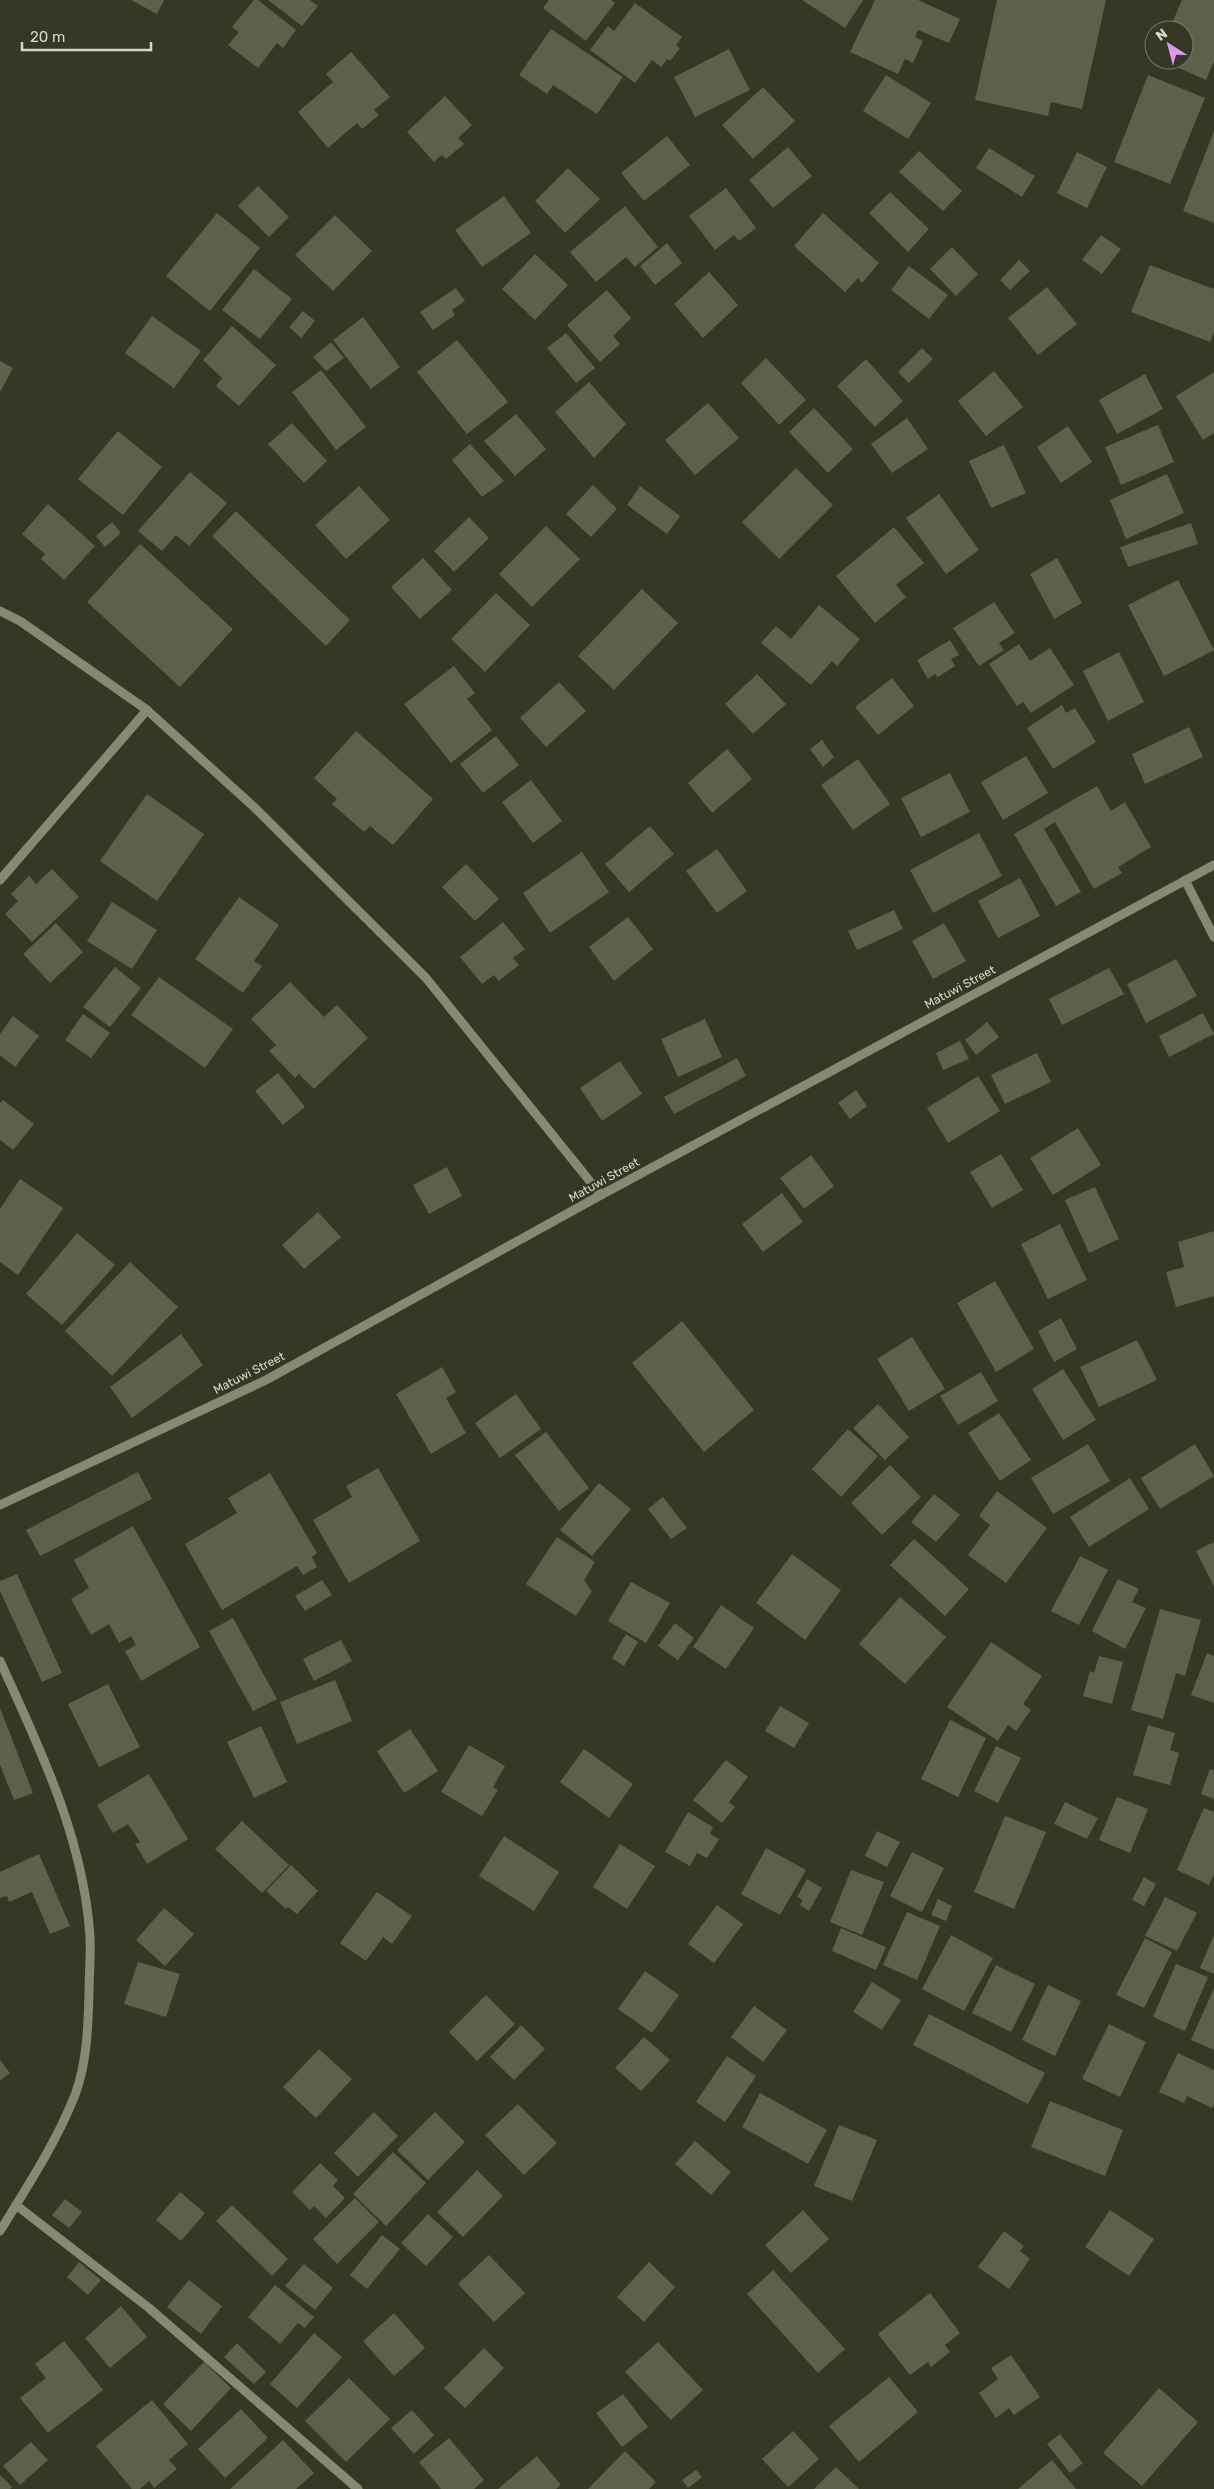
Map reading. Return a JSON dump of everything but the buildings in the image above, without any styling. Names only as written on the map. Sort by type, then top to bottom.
[{"type":"street","points":[[0,611],[20,621],[148,710],[254,807],[426,978],[601,1195]]},
{"type":"street","points":[[0,880],[148,710]]},
{"type":"street","name":"Matuwi Street","points":[[0,1505],[266,1380],[601,1195],[1214,865]]},
{"type":"street","points":[[1185,880],[1214,937]]},
{"type":"street","points":[[0,1661],[36,1738],[70,1830],[82,1886],[90,1937],[88,2037],[75,2094],[48,2149],[0,2231]]},
{"type":"street","points":[[16,2205],[149,2308],[358,2489]]}]
